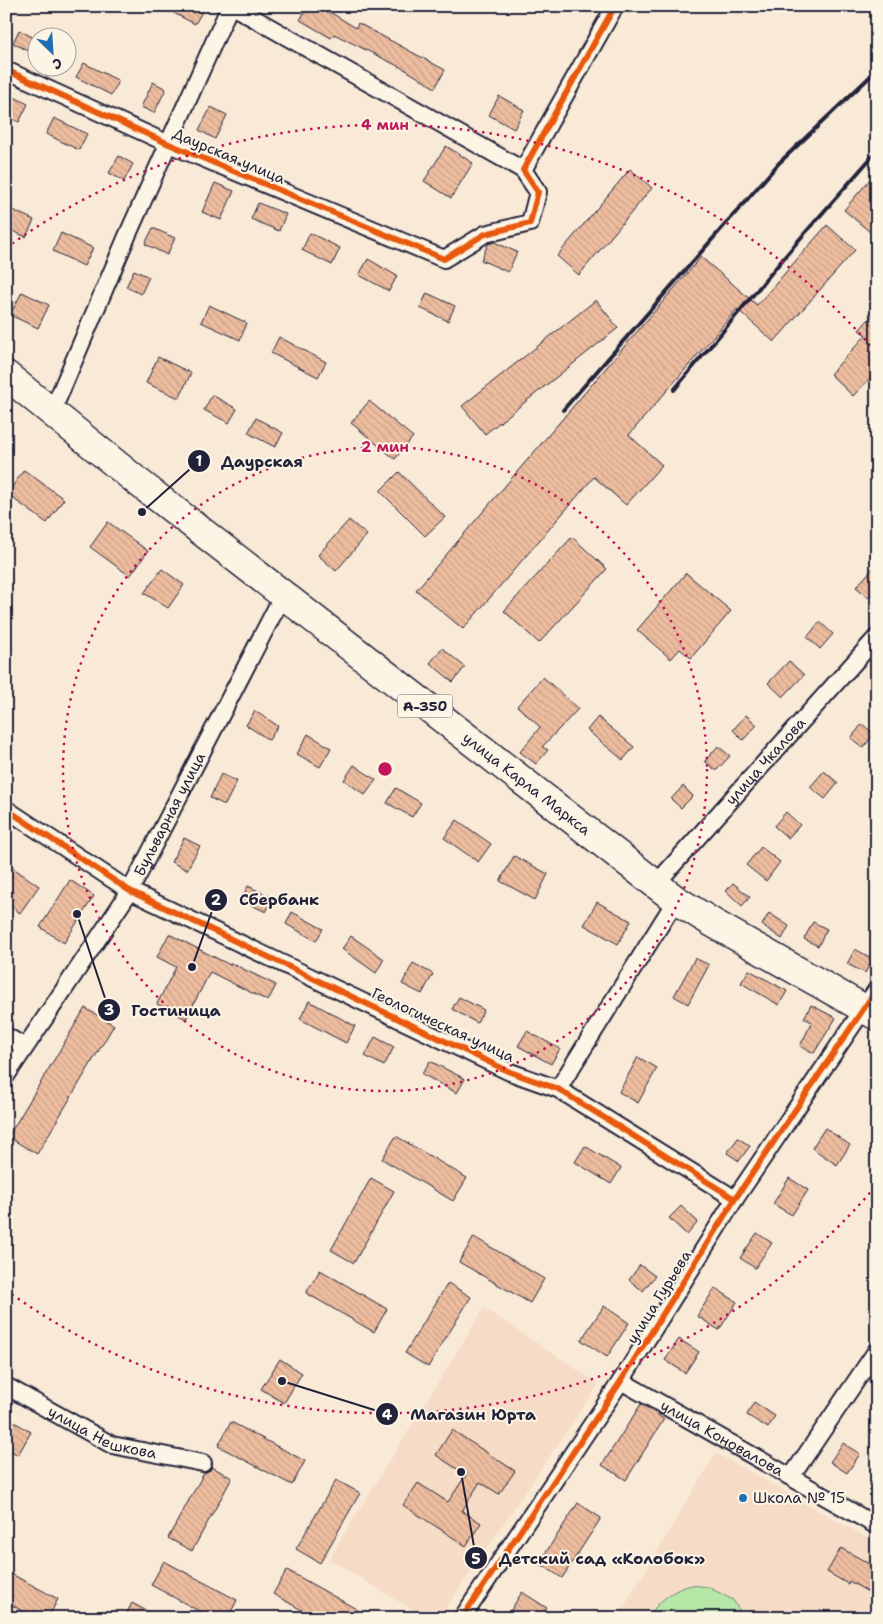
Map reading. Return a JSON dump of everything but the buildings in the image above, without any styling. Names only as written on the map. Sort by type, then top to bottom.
[{"type":"highway","name":"улица Карла Маркса","points":[[6,375],[283,595],[665,893],[713,923],[872,1005]]},
{"type":"street","name":"Даурская улица","points":[[52,412],[128,234],[231,6]]},
{"type":"street","points":[[231,6],[523,170],[615,6]]},
{"type":"street","name":"Даурская улица","points":[[6,70],[169,144],[444,259],[485,234],[530,223],[538,192],[523,170]]},
{"type":"street","name":"Бульварная улица","points":[[6,1076],[130,891],[283,595]]},
{"type":"street","name":"улица Чкалова","points":[[558,1089],[665,893],[877,636]]},
{"type":"street","name":"Геологическая улица","points":[[6,809],[130,891],[510,1072],[558,1089],[735,1200]]},
{"type":"street","name":"улица Гурьева","points":[[462,1618],[621,1380],[735,1200],[872,1005]]},
{"type":"street","points":[[6,1036],[25,1047]]},
{"type":"street","points":[[791,1477],[877,1350]]},
{"type":"street","name":"улица Коновалова","points":[[621,1380],[877,1526]]},
{"type":"street","name":"улица Нешкова","points":[[6,1386],[112,1445],[203,1463]]},
{"type":"shaded area","points":[[484,1308],[599,1384],[439,1618],[426,1618],[329,1559]]},
{"type":"shaded area","name":"Школа № 15","points":[[716,1453],[877,1543],[877,1618],[617,1618]]},
{"type":"green space","points":[[692,1585],[708,1587],[733,1600],[744,1618],[648,1618],[656,1606],[672,1593]]},
{"type":"railway","points":[[563,410],[779,163],[877,70]]},
{"type":"railway","points":[[674,390],[798,241],[877,151]]},
{"type":"cycle path","points":[[6,70],[169,144],[444,259],[485,234],[530,223],[538,192],[523,170],[615,6]]},
{"type":"cycle path","points":[[6,809],[130,891],[510,1072],[558,1089],[735,1199]]},
{"type":"cycle path","points":[[462,1618],[621,1381],[735,1199],[877,989]]},
{"type":"place","name":"Даурская","points":[[142,512]]},
{"type":"place","name":"Гостиница","points":[[77,914]]},
{"type":"place","name":"Сбербанк","points":[[192,967]]},
{"type":"place","name":"Магазин Юрта","points":[[282,1381]]},
{"type":"place","name":"Детский сад «Колобок»","points":[[461,1472]]},
{"type":"place","name":"Школа № 15","points":[[743,1498]]}]
